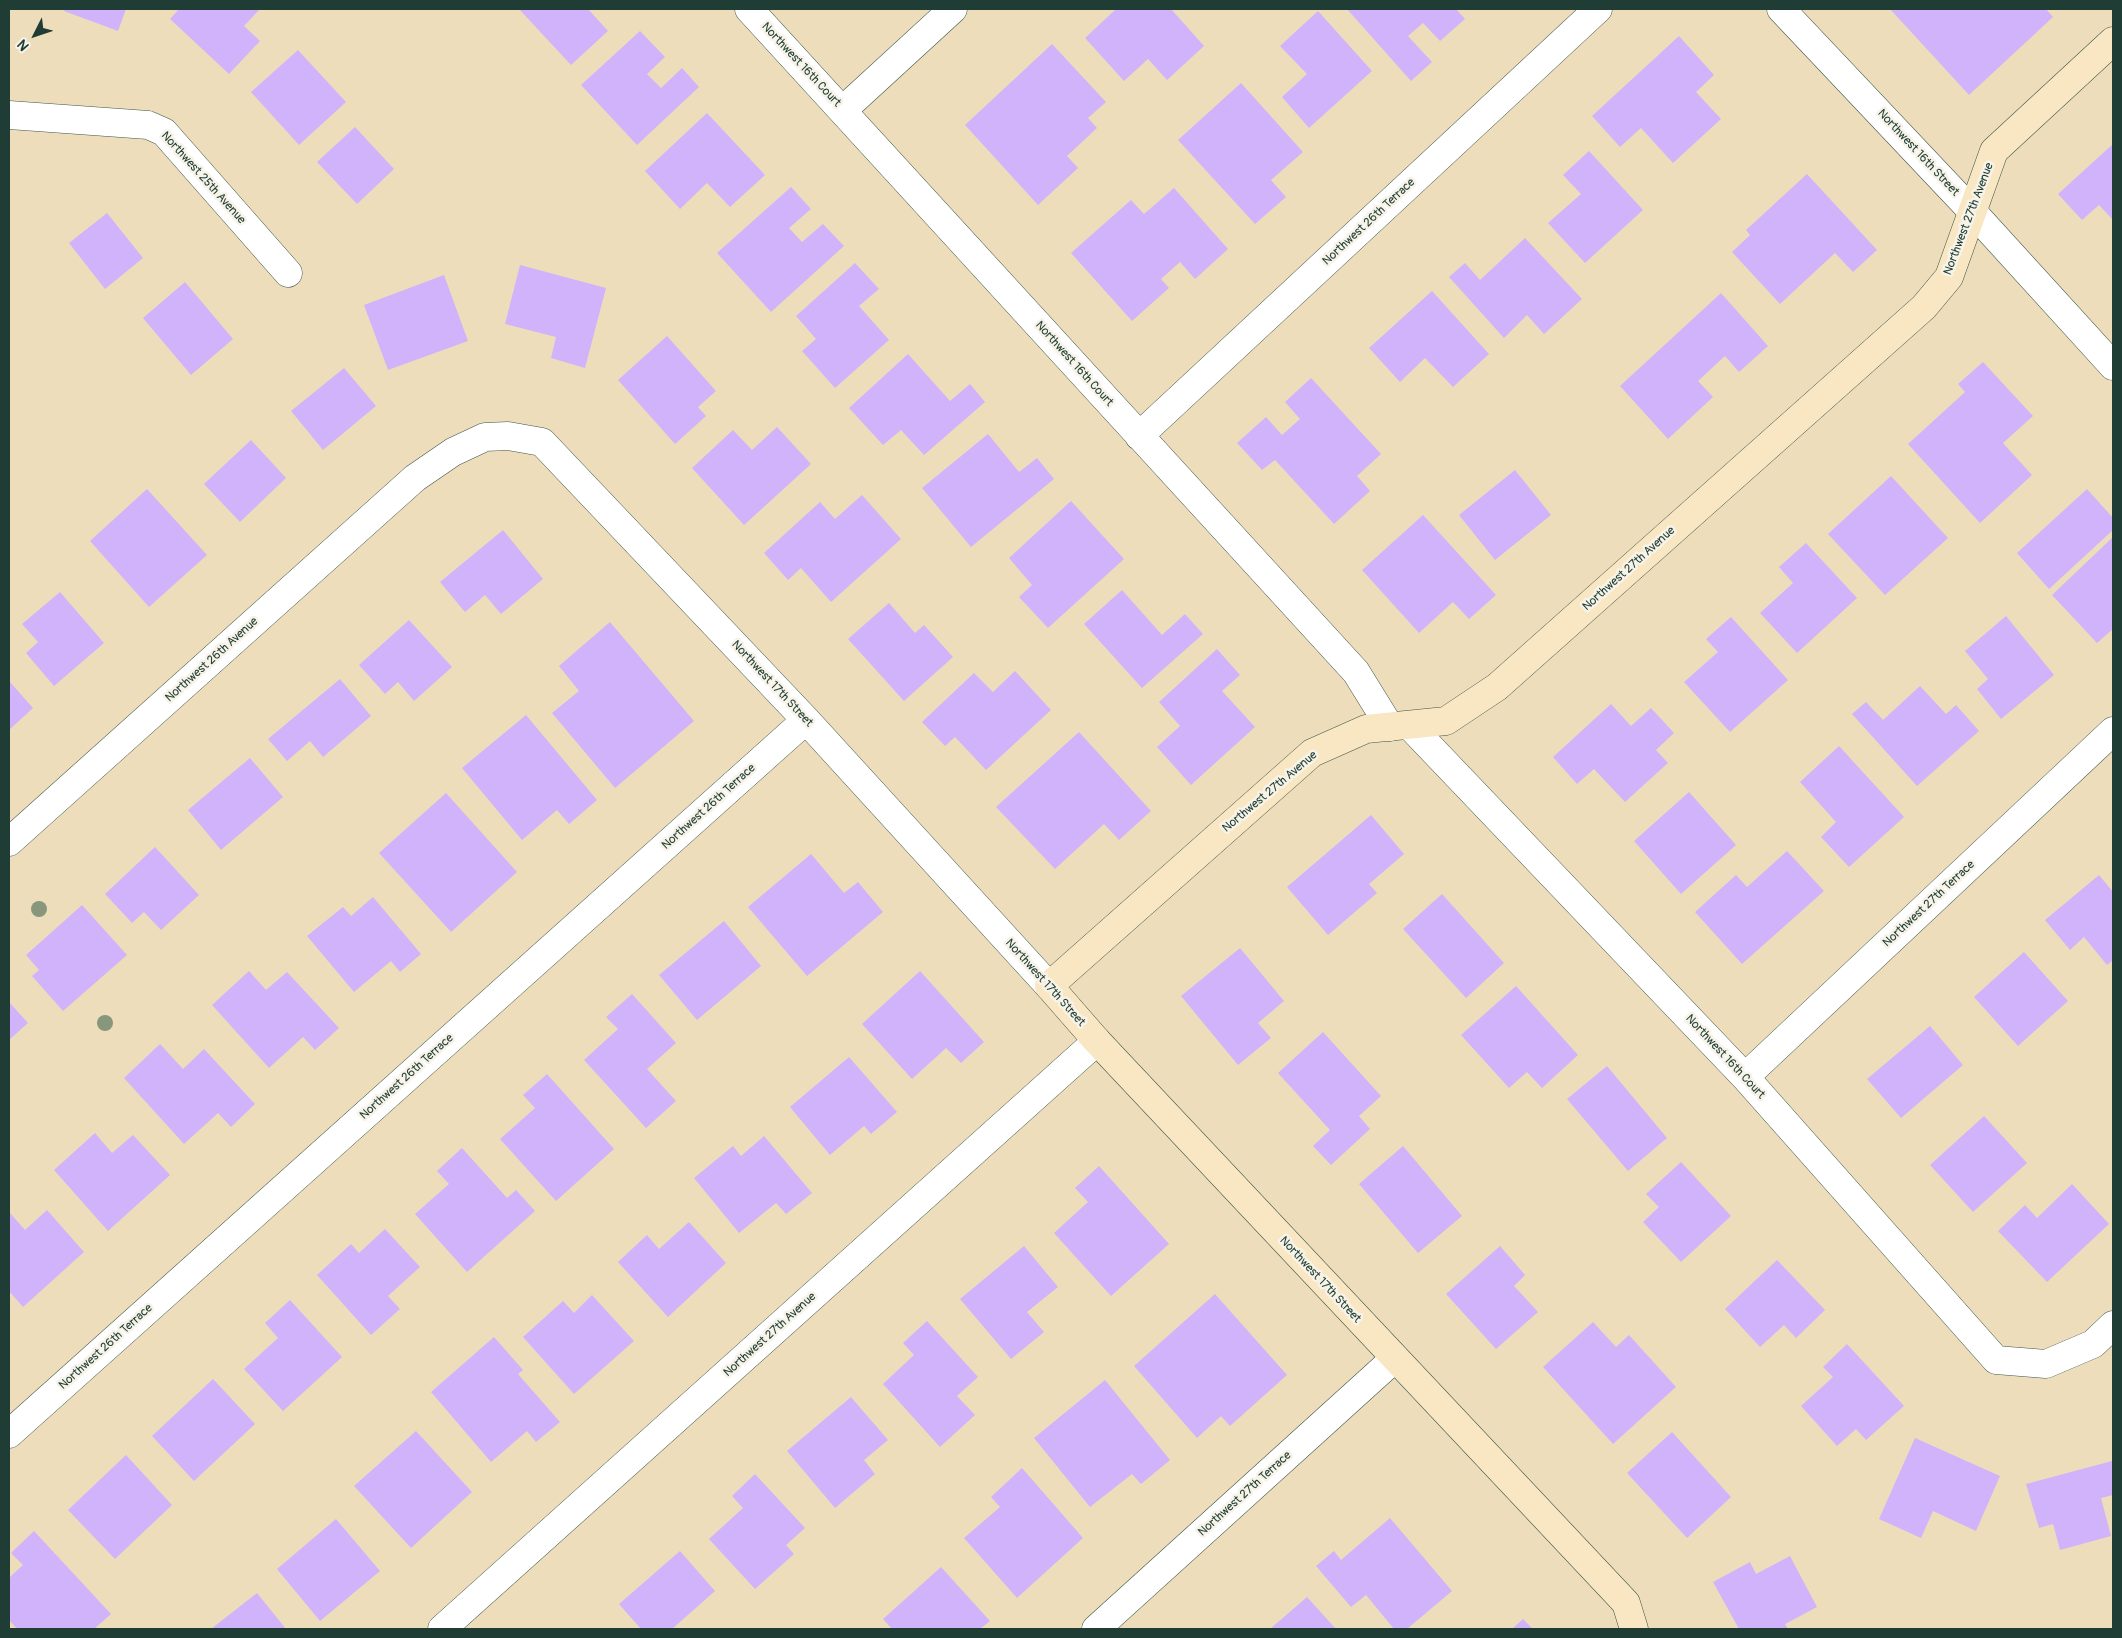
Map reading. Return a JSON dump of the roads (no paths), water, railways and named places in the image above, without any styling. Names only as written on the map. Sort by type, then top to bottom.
[{"type":"street","name":"Northwest 16th Court","points":[[749,9],[1356,672],[1400,726],[1745,1076],[1996,1360],[2046,1364],[2093,1344],[2113,1325]]},
{"type":"street","points":[[842,110],[953,9]]},
{"type":"street","name":"Northwest 26th Terrace","points":[[1139,436],[1598,9]]},
{"type":"street","name":"Northwest 16th Street","points":[[1781,9],[1971,210],[2113,366]]},
{"type":"street","name":"Northwest 27th Avenue","points":[[1049,986],[1312,753],[1366,729],[1446,721],[1496,686],[1924,307],[1949,277],[1971,210],[1994,151],[2113,41]]},
{"type":"street","name":"Northwest 25th Avenue","points":[[9,115],[148,125],[164,132],[288,273]]},
{"type":"street","name":"Northwest 17th Street","points":[[415,478],[453,452],[485,437],[508,436],[542,442],[806,720],[1097,1041],[1394,1359],[1626,1603],[1634,1629]]},
{"type":"street","name":"Northwest 26th Avenue","points":[[9,842],[415,478]]},
{"type":"street","name":"Northwest 26th Terrace","points":[[9,1434],[806,720]]},
{"type":"street","name":"Northwest 27th Terrace","points":[[1745,1076],[2113,731]]},
{"type":"street","name":"Northwest 27th Avenue","points":[[442,1629],[1097,1041]]},
{"type":"street","name":"Northwest 27th Terrace","points":[[1096,1629],[1394,1359]]}]
